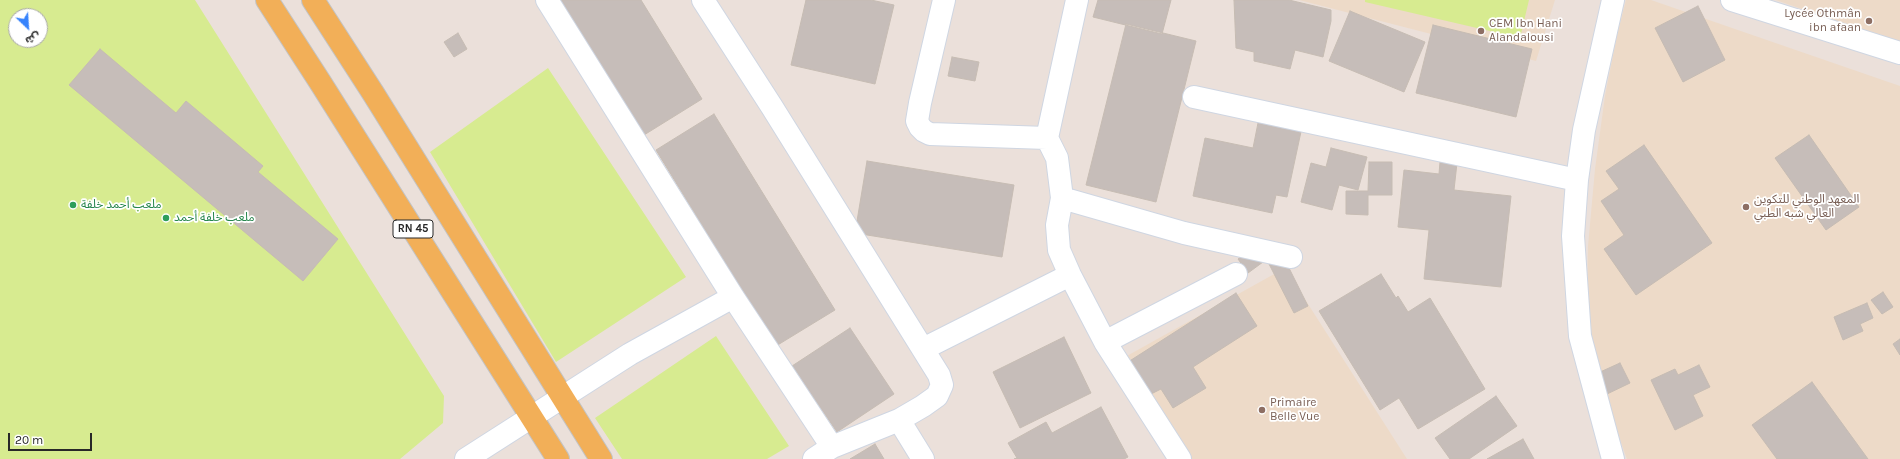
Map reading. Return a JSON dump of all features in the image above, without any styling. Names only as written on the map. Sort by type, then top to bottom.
[{"type":"main road","name":"RN 45","points":[[267,0],[558,459]]},
{"type":"main road","name":"RN 45","points":[[312,0],[373,92],[562,399],[601,459]]},
{"type":"street","points":[[547,0],[733,297],[832,448]]},
{"type":"street","points":[[703,0],[940,375],[942,385],[937,396],[923,406],[900,420],[832,448],[814,459]]},
{"type":"street","points":[[944,0],[920,103],[917,121],[920,127],[930,134],[1048,138]]},
{"type":"street","points":[[1077,0],[1048,138],[1057,158],[1062,198],[1056,225],[1059,250],[1105,342],[1180,459]]},
{"type":"street","points":[[1613,0],[1584,130],[1576,180],[1573,236],[1580,336],[1613,459]]},
{"type":"street","points":[[1732,0],[1900,54]]},
{"type":"street","points":[[1194,97],[1576,180]]},
{"type":"street","points":[[1062,198],[1184,233],[1291,257]]},
{"type":"street","points":[[923,348],[1070,274]]},
{"type":"street","points":[[1105,342],[1236,274]]},
{"type":"street","points":[[466,459],[562,399],[630,354],[733,297]]},
{"type":"street","points":[[900,420],[923,459]]},
{"type":"shaded area","name":"CEM Ibn Hani Alandalousi","points":[[1299,0],[1555,0],[1536,61]]},
{"type":"shaded area","name":"المعهد الوطني للتكوين العالي شبه الطبي","points":[[1626,0],[1651,0],[1900,86],[1900,459],[1627,459],[1596,373],[1587,302],[1588,246],[1595,169],[1605,96],[1617,35]]},
{"type":"shaded area","name":"Lycée Othmân ibn afaan","points":[[1776,0],[1900,0],[1900,43]]},
{"type":"shaded area","name":"Primaire Belle Vue","points":[[1285,268],[1407,459],[1179,459],[1116,362]]},
{"type":"green space","name":"ملعب خلفة أحمد","points":[[0,0],[195,0],[444,396],[443,423],[400,459],[0,459]]},
{"type":"green space","points":[[1365,0],[1529,0],[1520,38],[1365,2]]},
{"type":"green space","points":[[548,68],[686,277],[556,362],[430,152]]},
{"type":"green space","points":[[716,336],[789,446],[767,459],[622,459],[595,418]]},
{"type":"building","points":[[560,0],[641,0],[702,99],[644,135]]},
{"type":"building","points":[[806,0],[871,0],[894,5],[875,84],[791,65]]},
{"type":"building","points":[[1098,0],[1171,0],[1162,34],[1093,17]]},
{"type":"building","points":[[1234,0],[1289,0],[1331,10],[1331,21],[1323,57],[1295,50],[1290,69],[1254,61],[1254,52],[1236,48]]},
{"type":"building","points":[[1698,6],[1725,60],[1683,82],[1655,28]]},
{"type":"building","points":[[1350,11],[1425,42],[1404,92],[1329,61]]},
{"type":"building","points":[[1126,24],[1196,41],[1156,202],[1086,185]]},
{"type":"building","points":[[1433,25],[1532,49],[1516,117],[1416,93]]},
{"type":"building","points":[[458,33],[467,49],[454,57],[444,42]]},
{"type":"building","points":[[100,49],[176,113],[186,101],[263,166],[258,172],[338,239],[303,281],[69,85]]},
{"type":"building","points":[[952,57],[979,62],[975,81],[948,76]]},
{"type":"building","points":[[714,114],[835,310],[776,346],[656,150]]},
{"type":"building","points":[[1259,118],[1302,127],[1287,197],[1276,195],[1272,213],[1193,196],[1205,138],[1253,148]]},
{"type":"building","points":[[1809,135],[1859,207],[1826,230],[1775,158]]},
{"type":"building","points":[[1644,145],[1712,243],[1636,295],[1604,249],[1624,235],[1601,201],[1619,189],[1606,171]]},
{"type":"building","points":[[1331,148],[1367,157],[1358,190],[1339,185],[1332,210],[1301,202],[1311,163],[1326,167]]},
{"type":"building","points":[[867,161],[1014,185],[1002,257],[855,233]]},
{"type":"building","points":[[1369,162],[1392,162],[1392,195],[1368,195],[1368,215],[1346,214],[1346,191],[1368,191]]},
{"type":"building","points":[[1440,162],[1457,163],[1454,190],[1511,196],[1501,287],[1424,279],[1429,230],[1398,227],[1404,170],[1439,174]]},
{"type":"building","points":[[1253,249],[1263,262],[1248,273],[1238,259]]},
{"type":"building","points":[[1283,256],[1308,306],[1294,313],[1269,264]]},
{"type":"building","points":[[1381,274],[1396,298],[1398,296],[1408,312],[1430,298],[1485,389],[1418,429],[1399,398],[1380,410],[1319,311]]},
{"type":"building","points":[[1883,292],[1893,307],[1882,314],[1871,300]]},
{"type":"building","points":[[1236,293],[1257,326],[1193,367],[1206,388],[1173,408],[1161,389],[1149,395],[1128,362]]},
{"type":"building","points":[[1867,303],[1873,318],[1860,324],[1863,331],[1843,340],[1834,317]]},
{"type":"building","points":[[850,328],[894,394],[837,432],[792,366]]},
{"type":"building","points":[[1064,337],[1091,393],[1020,428],[993,372]]},
{"type":"building","points":[[1900,339],[1900,355],[1893,344]]},
{"type":"building","points":[[1620,363],[1630,383],[1607,394],[1598,373]]},
{"type":"building","points":[[1699,365],[1710,387],[1693,395],[1703,416],[1675,430],[1651,380],[1675,369],[1678,375]]},
{"type":"building","points":[[1812,382],[1868,459],[1777,459],[1752,425]]},
{"type":"building","points":[[1496,396],[1517,426],[1469,459],[1450,459],[1435,438]]},
{"type":"building","points":[[1101,407],[1128,457],[1124,459],[1014,459],[1017,458],[1008,443],[1046,422],[1052,433]]},
{"type":"building","points":[[1523,439],[1534,459],[1487,459]]},
{"type":"building","points":[[875,444],[884,459],[850,459]]},
{"type":"place","name":"Lycée Othmân ibn afaan","points":[[1869,21]]},
{"type":"place","name":"CEM Ibn Hani Alandalousi","points":[[1481,31]]},
{"type":"place","name":"ملعب أحمد خلفة","points":[[73,205]]},
{"type":"place","name":"المعهد الوطني للتكوين العالي شبه الطبي","points":[[1746,207]]},
{"type":"place","name":"ملعب خلفة أحمد","points":[[166,218]]},
{"type":"place","name":"Primaire Belle Vue","points":[[1262,410]]}]
